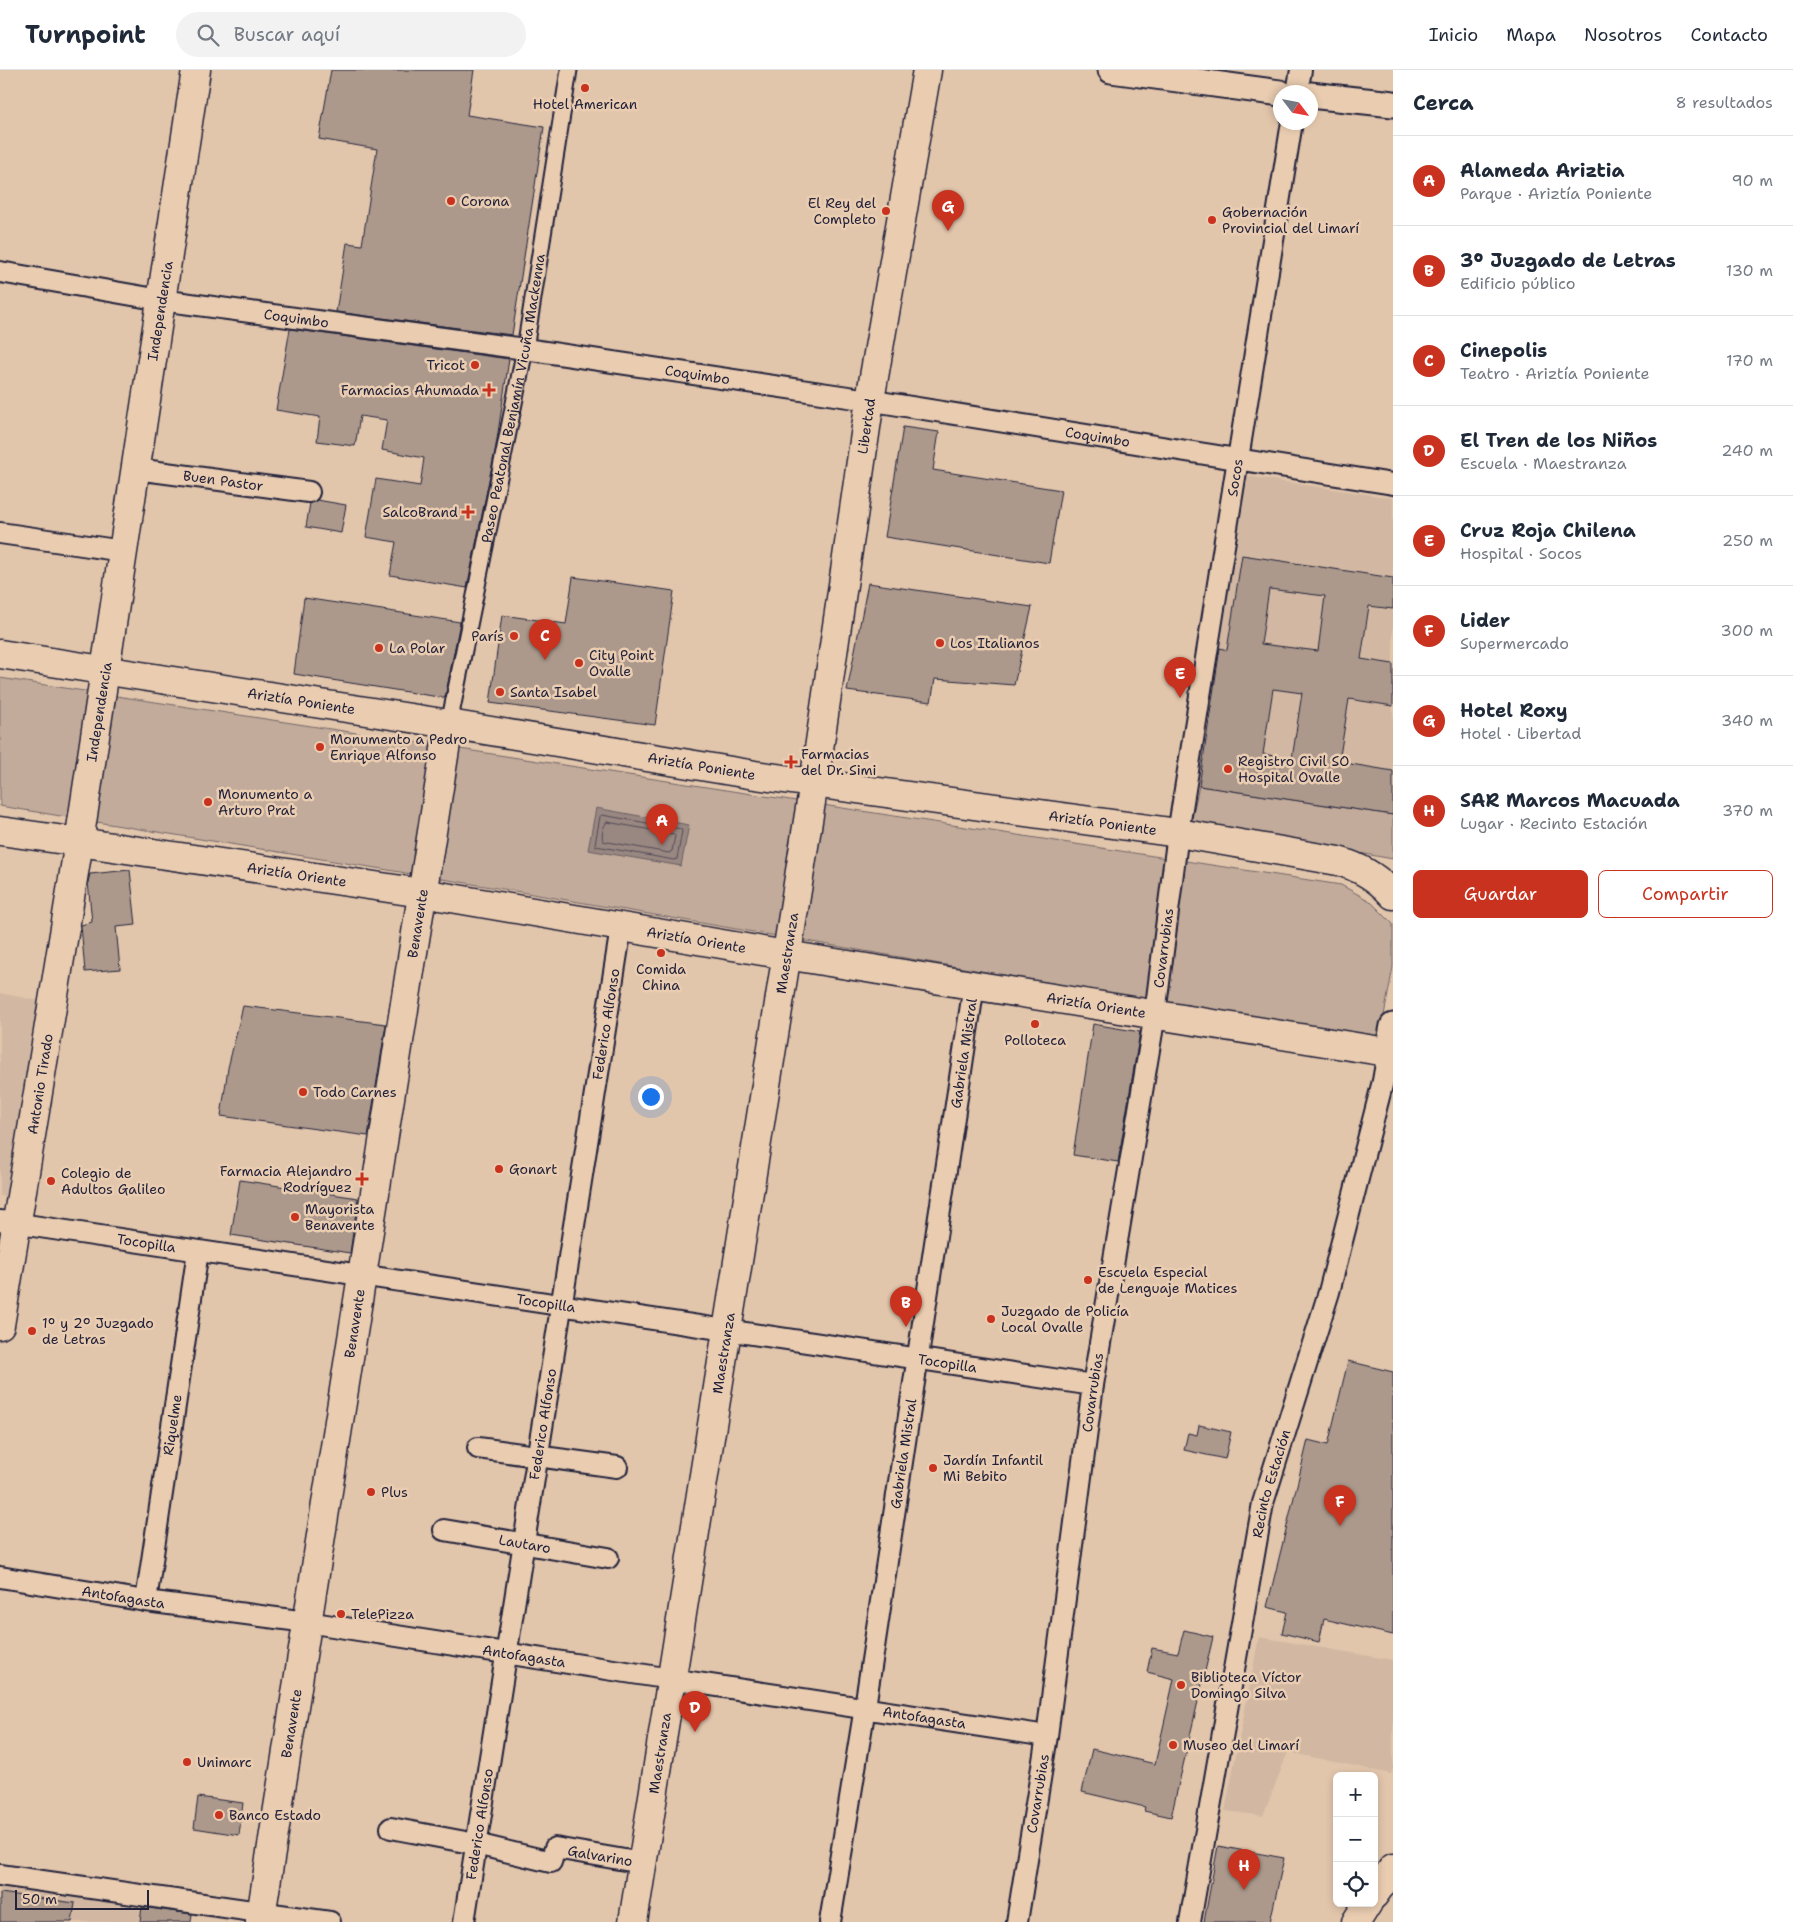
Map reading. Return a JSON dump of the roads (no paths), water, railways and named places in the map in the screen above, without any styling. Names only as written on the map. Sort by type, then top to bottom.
[{"type":"main road","name":"Independencia","points":[[79,842],[196,70]]},
{"type":"main road","name":"Libertad","points":[[814,783],[870,400],[927,70]]},
{"type":"main road","name":"Ariztía Poniente","points":[[0,654],[106,669],[755,775],[1178,833],[1349,864],[1370,874],[1393,895]]},
{"type":"main road","name":"Benavente","points":[[261,1917],[449,724]]},
{"type":"main road","name":"Maestranza","points":[[633,1922],[814,783]]},
{"type":"main road","name":"Ariztía Oriente","points":[[0,831],[422,893],[621,928],[1391,1052]]},
{"type":"main road","name":"Antonio Tirado","points":[[0,1325],[8,1222],[79,842]]},
{"type":"main road","points":[[1378,1890],[1393,1868]]},
{"type":"main road","points":[[1378,1897],[1393,1899]]},
{"type":"main road","points":[[1356,1922],[1365,1907]]},
{"type":"street","name":"Paseo Peatonal Benjamín Vicuña Mackenna","points":[[449,724],[525,349],[569,70]]},
{"type":"street","points":[[1112,70],[1273,92]]},
{"type":"street","points":[[1298,85],[1301,70]]},
{"type":"street","points":[[1318,96],[1393,104]]},
{"type":"street","name":"Socos","points":[[1178,833],[1291,130]]},
{"type":"street","name":"Coquimbo","points":[[0,272],[161,300],[525,349],[870,400],[1393,484]]},
{"type":"street","name":"Buen Pastor","points":[[136,469],[309,492]]},
{"type":"street","points":[[0,533],[123,551]]},
{"type":"street","name":"Covarrubias","points":[[1017,1922],[1047,1736],[1093,1385],[1155,1014],[1178,833]]},
{"type":"street","name":"Federico Alfonso","points":[[464,1922],[621,928]]},
{"type":"street","name":"Gabriela Mistral","points":[[830,1922],[865,1707],[974,985]]},
{"type":"street","points":[[1391,1052],[1393,1026]]},
{"type":"street","name":"Recinto Estación","points":[[1190,1922],[1263,1503],[1329,1292],[1391,1052]]},
{"type":"street","name":"Tocopilla","points":[[8,1222],[561,1306],[918,1357],[1093,1385]]},
{"type":"street","name":"Riquelme","points":[[146,1601],[198,1251]]},
{"type":"street","points":[[478,1448],[617,1467]]},
{"type":"street","name":"Lautaro","points":[[444,1530],[608,1558]]},
{"type":"street","name":"Antofagasta","points":[[0,1577],[146,1601],[307,1622],[1047,1736]]},
{"type":"street","name":"Galvarino","points":[[391,1828],[476,1844],[551,1862],[555,1848],[642,1863]]},
{"type":"street","points":[[0,1875],[261,1917],[330,1922]]},
{"type":"water","points":[[596,808],[689,825],[681,866],[588,850]]},
{"type":"place","name":"Hotel American","points":[[585,88]]},
{"type":"place","name":"Corona","points":[[451,201]]},
{"type":"place","name":"El Rey del Completo","points":[[886,211]]},
{"type":"place","name":"Gobernación Provincial del Limarí","points":[[1212,220]]},
{"type":"place","name":"Hotel Roxy","points":[[948,231]]},
{"type":"place","name":"Tricot","points":[[475,365]]},
{"type":"place","name":"Farmacias Ahumada","points":[[489,390]]},
{"type":"place","name":"SalcoBrand","points":[[468,512]]},
{"type":"place","name":"París","points":[[514,636]]},
{"type":"place","name":"Los Italianos","points":[[940,643]]},
{"type":"place","name":"La Polar","points":[[379,648]]},
{"type":"place","name":"Cinepolis","points":[[545,660]]},
{"type":"place","name":"City Point Ovalle","points":[[579,663]]},
{"type":"place","name":"Santa Isabel","points":[[500,692]]},
{"type":"place","name":"Cruz Roja Chilena","points":[[1180,698]]},
{"type":"place","name":"Monumento a Pedro Enrique Alfonso","points":[[320,747]]},
{"type":"place","name":"Farmacias del Dr. Simi","points":[[791,762]]},
{"type":"place","name":"Registro Civil SO Hospital Ovalle","points":[[1228,769]]},
{"type":"place","name":"Monumento a Arturo Prat","points":[[208,802]]},
{"type":"place","name":"Alameda Ariztia","points":[[662,845]]},
{"type":"place","name":"Comida China","points":[[661,953]]},
{"type":"place","name":"Polloteca","points":[[1035,1024]]},
{"type":"place","name":"Todo Carnes","points":[[303,1092]]},
{"type":"place","name":"Gonart","points":[[499,1169]]},
{"type":"place","name":"Farmacia Alejandro Rodríguez","points":[[362,1179]]},
{"type":"place","name":"Colegio de Adultos Galileo","points":[[51,1181]]},
{"type":"place","name":"Mayorista Benavente","points":[[295,1217]]},
{"type":"place","name":"Escuela Especial de Lenguaje Matices","points":[[1088,1280]]},
{"type":"place","name":"Juzgado de Policía Local Ovalle","points":[[991,1319]]},
{"type":"place","name":"3º Juzgado de Letras","points":[[906,1327]]},
{"type":"place","name":"1º y 2° Juzgado de Letras","points":[[32,1331]]},
{"type":"place","name":"Jardín Infantil Mi Bebito","points":[[933,1468]]},
{"type":"place","name":"Plus","points":[[371,1492]]},
{"type":"place","name":"Lider","points":[[1340,1526]]},
{"type":"place","name":"TelePizza","points":[[341,1614]]},
{"type":"place","name":"Biblioteca Víctor Domingo Silva","points":[[1181,1685]]},
{"type":"place","name":"El Tren de los Niños","points":[[695,1732]]},
{"type":"place","name":"Museo del Limarí","points":[[1173,1745]]},
{"type":"place","name":"Unimarc","points":[[187,1762]]},
{"type":"place","name":"Banco Estado","points":[[219,1815]]},
{"type":"place","name":"SAR Marcos Macuada","points":[[1244,1890]]}]
